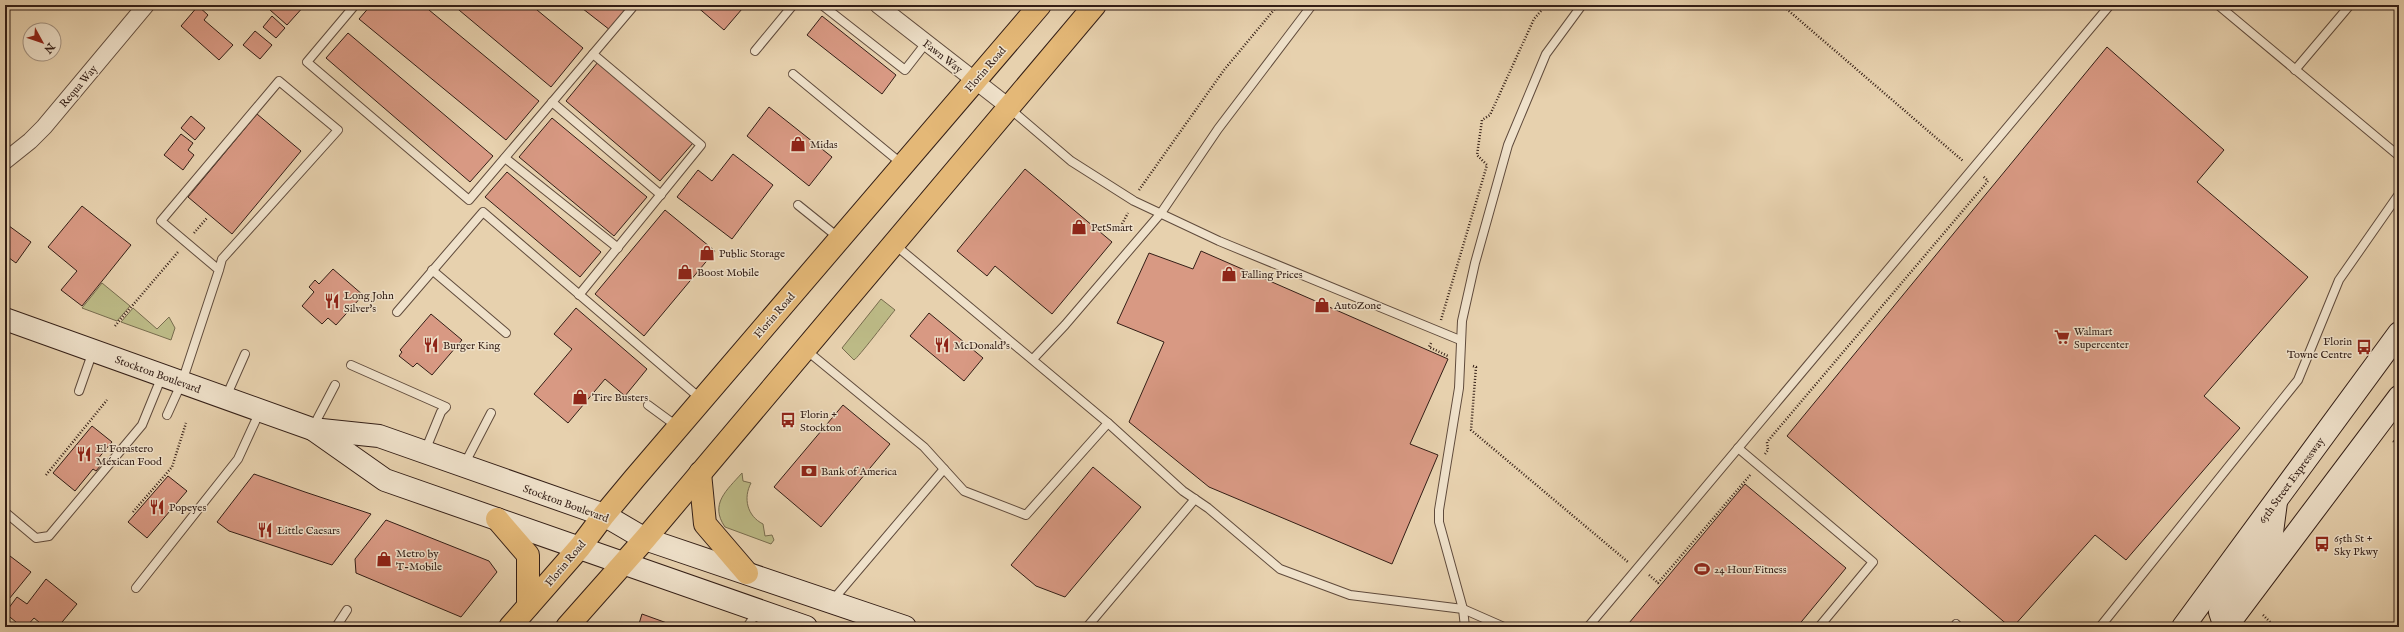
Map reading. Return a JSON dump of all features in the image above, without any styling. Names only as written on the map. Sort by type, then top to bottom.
[{"type":"main road","name":"Florin Road","points":[[510,627],[580,547],[604,514],[678,427],[974,80],[1040,5]]},
{"type":"main road","points":[[567,627],[645,539],[1095,5]]},
{"type":"main road","name":"Stockton Boulevard","points":[[5,319],[312,429],[379,436],[604,514],[645,539],[905,627]]},
{"type":"main road","name":"65th Street Expressway","points":[[2183,627],[2399,333]]},
{"type":"main road","points":[[2226,627],[2399,397]]},
{"type":"main road","name":"Stockton Boulevard","points":[[312,429],[385,480],[624,563],[752,619],[806,627]]},
{"type":"main road","points":[[700,473],[705,524],[747,573]]},
{"type":"main road","points":[[2226,627],[2220,612],[2271,540],[2277,499]]},
{"type":"main road","points":[[497,518],[528,555],[528,606]]},
{"type":"street","name":"Requa Way","points":[[5,161],[30,141],[44,127],[146,5]]},
{"type":"street","name":"Fawn Way","points":[[878,5],[1009,107]]},
{"type":"lane","points":[[356,5],[307,62],[469,200],[632,8],[628,5]]},
{"type":"lane","points":[[755,52],[793,5]]},
{"type":"lane","points":[[822,5],[905,70],[926,43]]},
{"type":"lane","points":[[1033,359],[1065,325],[1161,214],[1218,129],[1312,5]]},
{"type":"lane","points":[[1465,627],[1463,609],[1438,522],[1459,388],[1462,322],[1475,263],[1508,145],[1546,54],[1582,5]]},
{"type":"lane","points":[[1588,627],[2110,5]]},
{"type":"lane","points":[[2218,5],[2399,156]]},
{"type":"lane","points":[[2295,70],[2350,5]]},
{"type":"lane","points":[[579,295],[701,145],[594,54]]},
{"type":"lane","points":[[793,74],[903,164]]},
{"type":"lane","points":[[5,512],[36,538],[49,536],[142,424],[172,379],[219,270],[222,258],[338,130],[278,81],[161,221],[219,270]]},
{"type":"lane","points":[[552,102],[661,195]]},
{"type":"lane","points":[[1009,107],[1072,162],[1134,201],[1219,241],[1460,340]]},
{"type":"lane","points":[[505,158],[618,248]]},
{"type":"lane","points":[[2100,627],[2298,380],[2339,280],[2399,194]]},
{"type":"lane","points":[[798,205],[839,239]]},
{"type":"lane","points":[[397,312],[483,212],[702,400]]},
{"type":"lane","points":[[894,244],[1108,422],[1183,491],[1196,499],[1280,569],[1350,595],[1463,609],[1504,627]]},
{"type":"lane","points":[[432,270],[506,333]]},
{"type":"lane","points":[[805,349],[924,447],[964,491],[1026,516],[1108,422]]},
{"type":"lane","points":[[79,391],[93,350]]},
{"type":"lane","points":[[226,398],[245,354]]},
{"type":"lane","points":[[351,366],[446,407],[441,412],[425,452]]},
{"type":"lane","points":[[167,415],[172,379]]},
{"type":"lane","points":[[312,429],[335,385]]},
{"type":"lane","points":[[648,405],[678,427]]},
{"type":"lane","points":[[136,588],[238,459],[261,410]]},
{"type":"lane","points":[[464,466],[491,413]]},
{"type":"lane","points":[[1738,448],[1873,562],[1819,627]]},
{"type":"lane","points":[[831,601],[944,469]]},
{"type":"lane","points":[[1087,627],[1196,499]]},
{"type":"lane","points":[[336,627],[347,610]]},
{"type":"path","points":[[1122,224],[1141,187],[1224,70],[1278,5]]},
{"type":"path","points":[[1546,5],[1534,19],[1490,116],[1482,120],[1478,154],[1487,165],[1444,311],[1430,347],[1476,368],[1471,430],[1626,561],[1658,583],[1768,450],[1767,442],[1988,181],[1782,5]]},
{"type":"path","points":[[116,326],[207,218]]},
{"type":"path","points":[[46,475],[107,400]]},
{"type":"path","points":[[133,512],[172,467],[186,423]]},
{"type":"path","points":[[2393,441],[2399,445]]},
{"type":"path","points":[[2263,615],[2275,627]]},
{"type":"shaded area","points":[[102,283],[130,306],[117,321],[82,308]]},
{"type":"shaded area","points":[[881,299],[895,310],[854,360],[842,348]]},
{"type":"shaded area","points":[[133,308],[157,329],[169,317],[175,328],[171,340],[121,322]]},
{"type":"shaded area","points":[[742,473],[743,481],[751,483],[747,495],[750,511],[758,521],[763,524],[765,536],[772,535],[774,540],[771,544],[725,527],[721,519],[719,504],[726,491]]},
{"type":"building","points":[[274,5],[305,5],[287,25],[270,10]]},
{"type":"building","points":[[371,5],[423,5],[539,101],[506,140],[359,19]]},
{"type":"building","points":[[453,5],[531,5],[583,48],[551,87]]},
{"type":"building","points":[[578,5],[620,5],[626,10],[610,30]]},
{"type":"building","points":[[695,5],[738,5],[742,9],[724,30]]},
{"type":"building","points":[[198,6],[208,15],[204,20],[233,45],[219,60],[181,26]]},
{"type":"building","points":[[272,16],[285,28],[276,38],[263,27]]},
{"type":"building","points":[[822,16],[896,75],[882,94],[807,35]]},
{"type":"building","points":[[255,31],[272,45],[260,59],[243,45]]},
{"type":"building","points":[[348,33],[493,156],[470,182],[326,58]]},
{"type":"building","name":"Walmart Supercenter","points":[[2107,47],[2224,150],[2197,182],[2308,277],[2204,396],[2240,428],[2126,560],[2095,535],[2013,627],[2010,627],[1787,436]]},
{"type":"building","points":[[598,62],[693,143],[660,181],[566,101]]},
{"type":"building","points":[[769,107],[832,157],[809,186],[747,136]]},
{"type":"building","points":[[257,114],[301,151],[232,234],[188,197]]},
{"type":"building","points":[[191,116],[205,128],[195,140],[181,128]]},
{"type":"building","points":[[552,118],[647,197],[614,236],[519,157]]},
{"type":"building","points":[[181,134],[193,143],[188,150],[194,155],[183,170],[164,155]]},
{"type":"building","points":[[733,154],[773,185],[732,239],[677,197],[698,170],[712,181]]},
{"type":"building","points":[[1025,169],[1112,242],[1052,314],[995,266],[987,276],[957,251]]},
{"type":"building","points":[[507,172],[601,252],[580,277],[485,197]]},
{"type":"building","points":[[82,206],[131,245],[82,306],[61,290],[77,271],[48,247]]},
{"type":"building","points":[[665,210],[715,251],[644,336],[595,294]]},
{"type":"building","points":[[5,223],[31,242],[16,263],[5,255]]},
{"type":"building","points":[[1201,251],[1448,359],[1410,444],[1438,455],[1392,564],[1209,487],[1129,422],[1164,342],[1117,323],[1149,253],[1193,269]]},
{"type":"building","name":"Long John Silver's","points":[[333,269],[363,295],[336,325],[328,318],[322,324],[302,306],[314,292],[309,287],[315,280],[319,284]]},
{"type":"building","points":[[576,308],[647,369],[625,396],[605,379],[568,423],[534,394],[572,349],[554,334]]},
{"type":"building","points":[[929,313],[983,358],[964,381],[910,336]]},
{"type":"building","name":"Burger King","points":[[431,314],[462,340],[432,375],[417,363],[413,367],[399,356],[402,352],[400,350]]},
{"type":"building","points":[[843,405],[890,444],[821,527],[774,487]]},
{"type":"building","points":[[92,426],[112,442],[96,461],[101,465],[96,471],[93,469],[75,491],[53,473]]},
{"type":"building","points":[[1093,467],[1141,507],[1065,597],[1036,586],[1011,565]]},
{"type":"building","points":[[254,474],[371,514],[332,565],[229,531],[217,522]]},
{"type":"building","name":"Popeyes","points":[[168,476],[187,491],[147,538],[128,522]]},
{"type":"building","points":[[1745,484],[1846,568],[1797,627],[1634,627],[1629,623]]},
{"type":"building","points":[[386,520],[489,561],[497,572],[461,617],[356,573],[355,559]]},
{"type":"building","points":[[10,556],[31,572],[5,604],[5,563]]},
{"type":"building","points":[[46,579],[77,604],[58,627],[45,627],[34,618],[26,627],[22,627],[5,613],[17,597],[27,604]]},
{"type":"building","points":[[642,614],[678,627],[638,627]]},
{"type":"place","name":"Midas","points":[[798,144]]},
{"type":"place","name":"PetSmart","points":[[1079,227]]},
{"type":"place","name":"Public Storage","points":[[707,253]]},
{"type":"place","name":"Boost Mobile","points":[[685,272]]},
{"type":"place","name":"Falling Prices","points":[[1229,274]]},
{"type":"place","name":"Long John Silver's","points":[[332,301]]},
{"type":"place","name":"AutoZone","points":[[1322,305]]},
{"type":"place","name":"Walmart Supercenter","points":[[2062,337]]},
{"type":"place","name":"Burger King","points":[[431,345]]},
{"type":"place","name":"McDonald's","points":[[942,345]]},
{"type":"place","name":"Florin Towne Centre","points":[[2364,347]]},
{"type":"place","name":"Tire Busters","points":[[580,397]]},
{"type":"place","name":"Florin + Stockton","points":[[788,420]]},
{"type":"place","name":"El Forastero Méxican Food","points":[[84,454]]},
{"type":"place","name":"Bank of America","points":[[809,471]]},
{"type":"place","name":"Popeyes","points":[[157,507]]},
{"type":"place","name":"Little Caesars","points":[[265,530]]},
{"type":"place","name":"65th St + Sky Pkwy","points":[[2322,544]]},
{"type":"place","name":"Metro by T-Mobile","points":[[384,559]]},
{"type":"place","name":"24 Hour Fitness","points":[[1702,569]]}]
